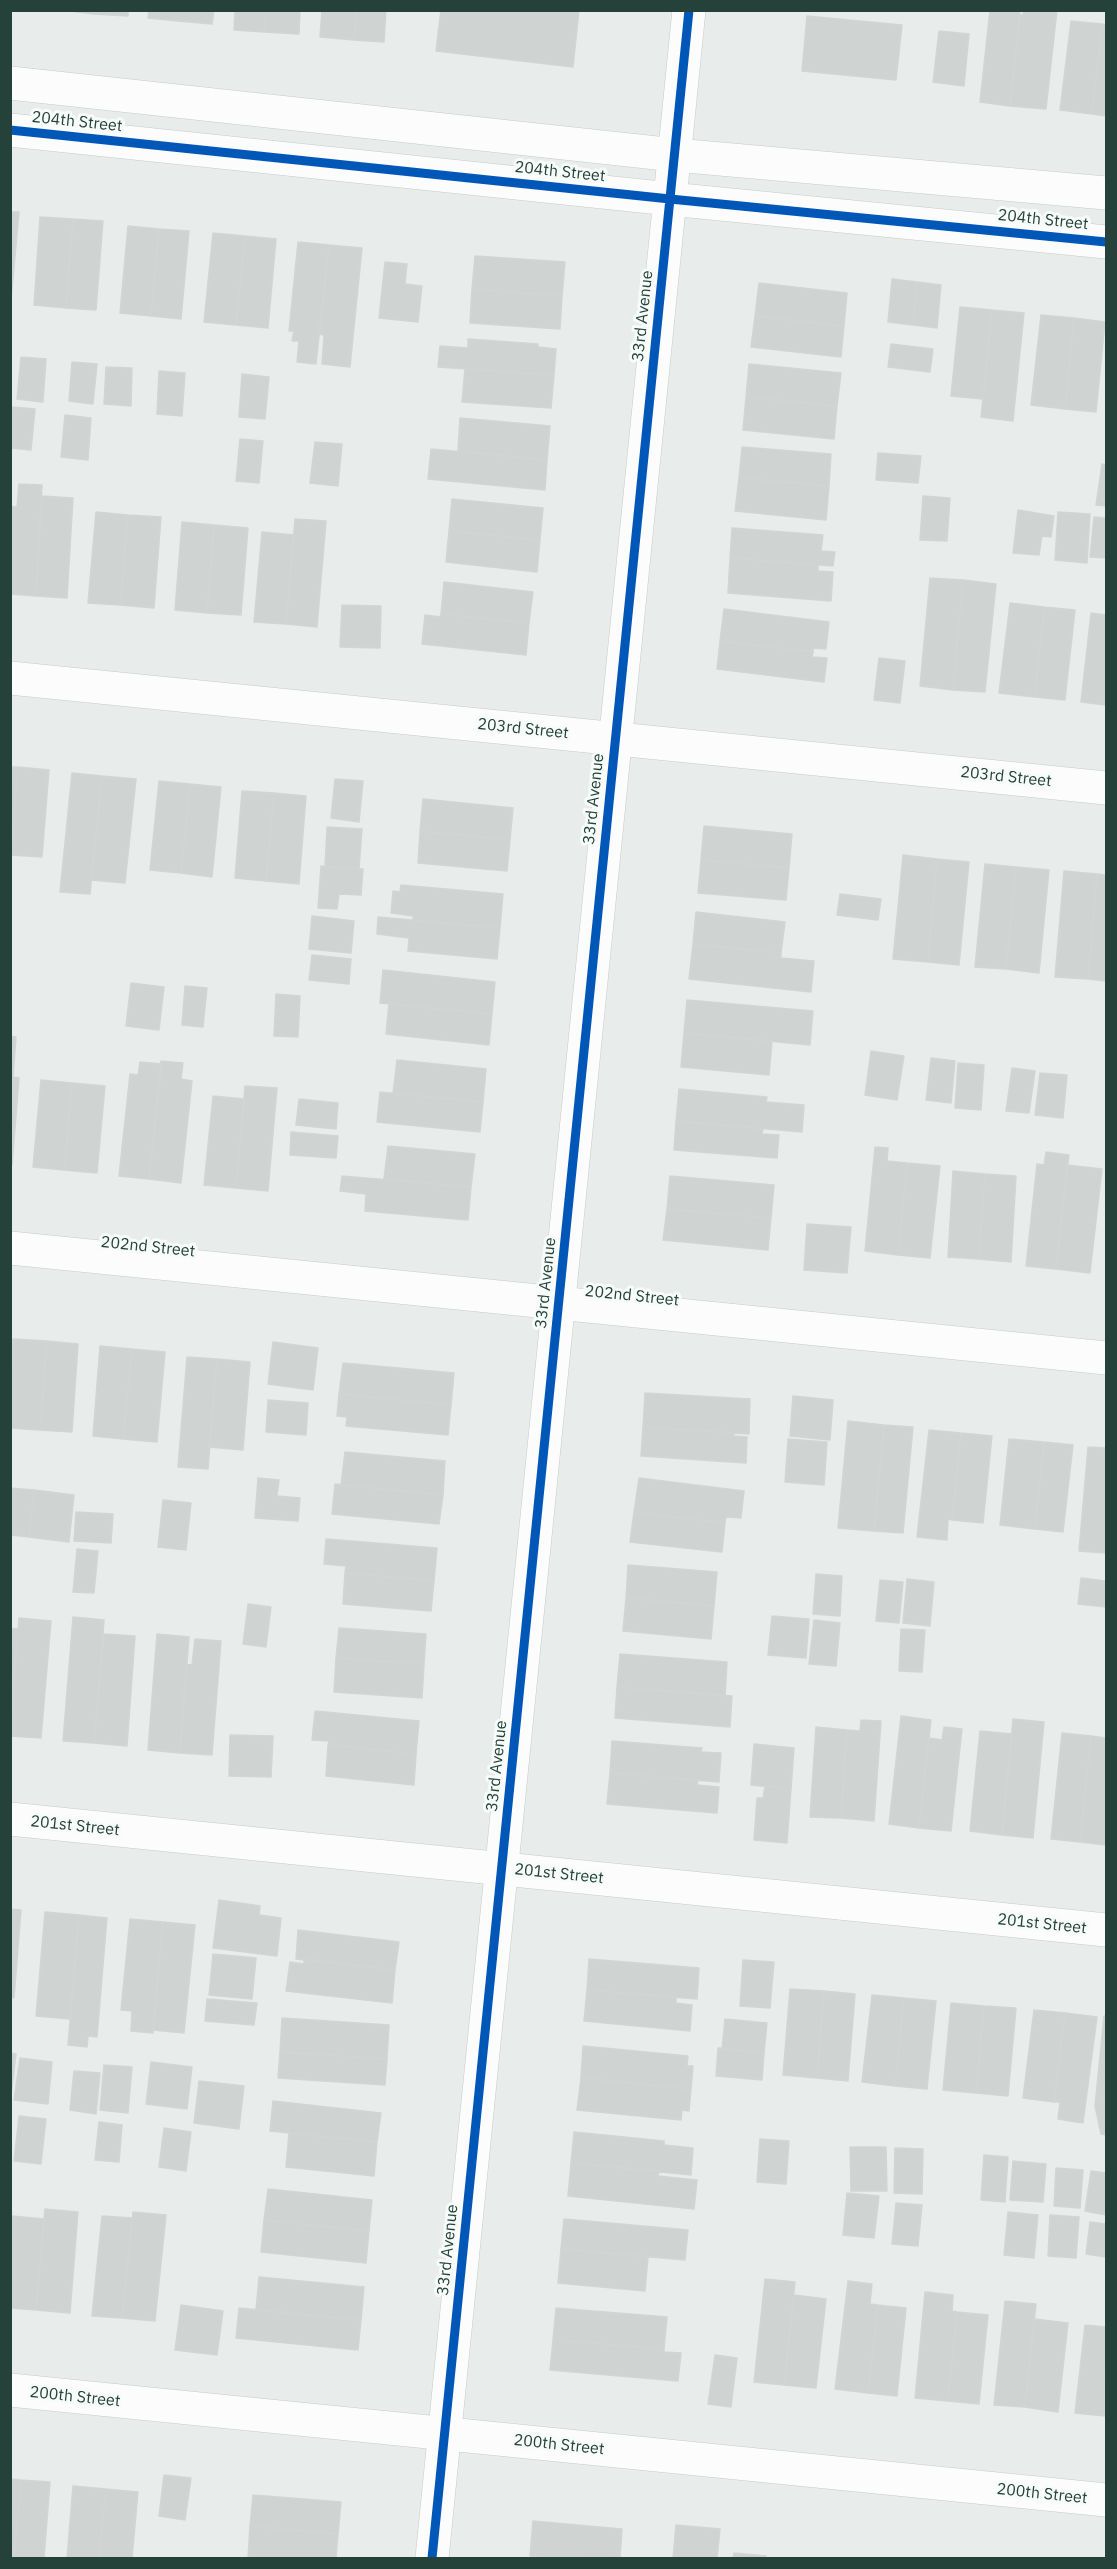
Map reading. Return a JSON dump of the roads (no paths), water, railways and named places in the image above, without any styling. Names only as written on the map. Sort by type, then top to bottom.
[{"type":"street","name":"33rd Avenue","points":[[432,2559],[689,10]]},
{"type":"street","name":"204th Street","points":[[10,83],[675,155],[1107,193]]},
{"type":"street","name":"204th Street","points":[[10,130],[1107,242]]},
{"type":"street","name":"203rd Street","points":[[10,678],[1107,788]]},
{"type":"street","name":"202nd Street","points":[[10,1248],[1107,1358]]},
{"type":"street","name":"201st Street","points":[[10,1819],[1107,1930]]},
{"type":"street","name":"200th Street","points":[[10,2390],[1107,2500]]}]
